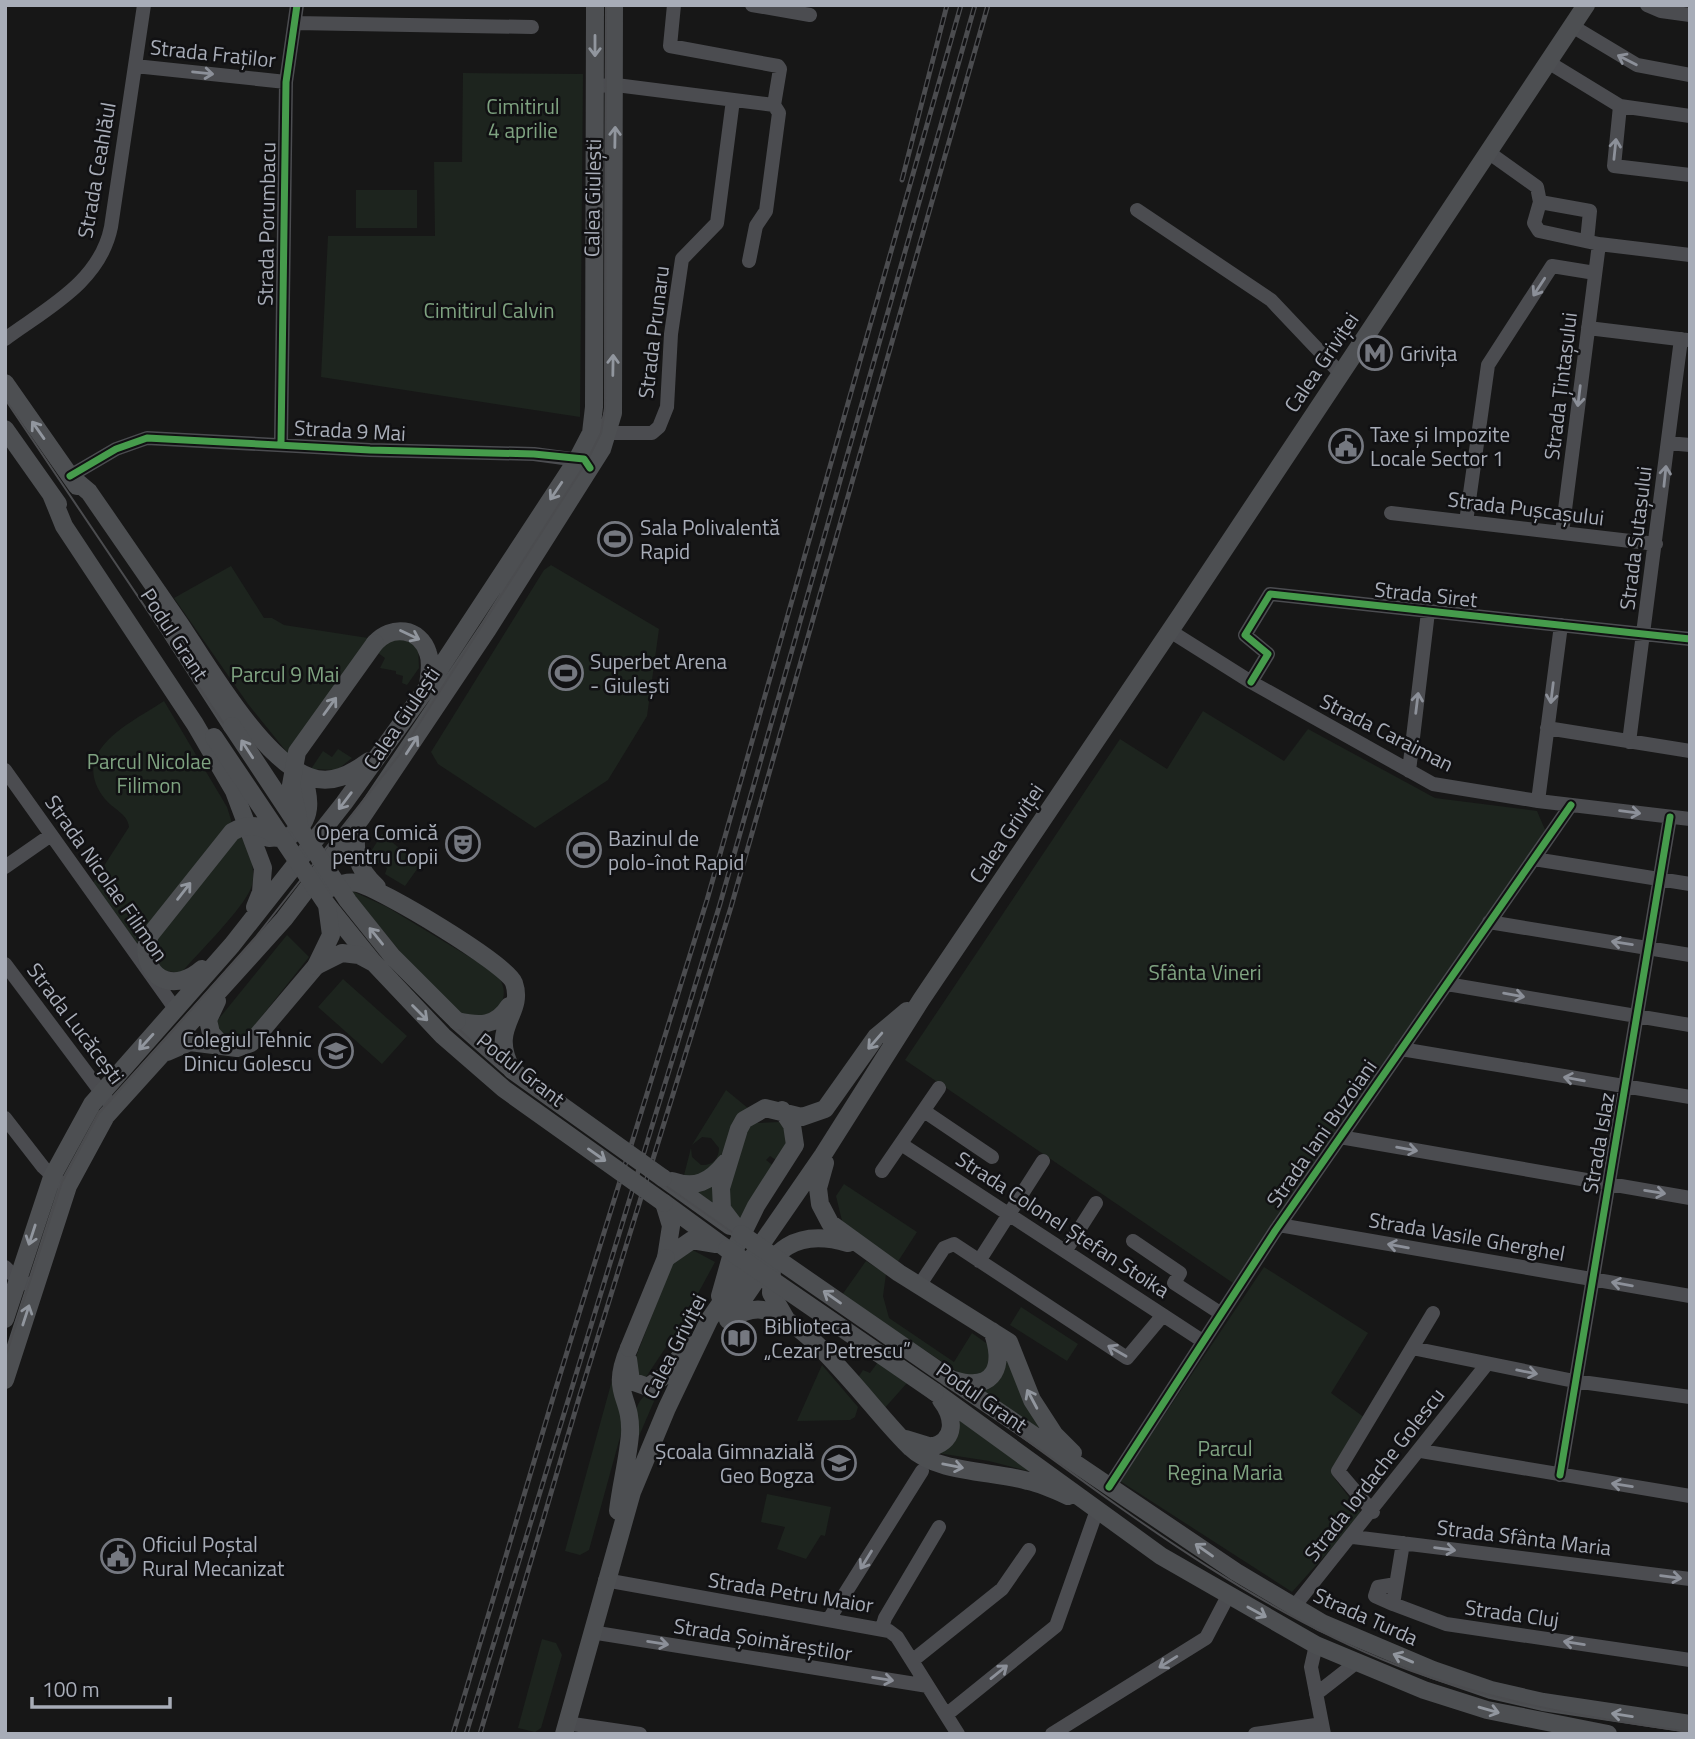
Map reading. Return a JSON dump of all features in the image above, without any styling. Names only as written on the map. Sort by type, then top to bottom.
[{"type":"main road","name":"Calea Giulești","points":[[595,5],[596,348],[600,433]]},
{"type":"main road","name":"Calea Giulești","points":[[5,1380],[68,1186],[113,1106],[242,968],[284,919],[358,822],[473,652],[613,413],[616,85],[614,5]]},
{"type":"main road","name":"Calea Griviței","points":[[565,1728],[613,1552],[648,1452],[695,1350],[836,1137],[921,1000],[1586,5]]},
{"type":"main road","points":[[5,383],[70,477],[89,492],[251,726],[276,754],[302,774],[318,780],[338,779],[380,753]]},
{"type":"main road","points":[[5,429],[51,494],[64,526],[208,745],[234,791],[253,835],[261,858],[264,880],[258,902],[236,940],[190,979],[175,982],[163,979],[154,971],[146,947],[150,935],[232,832],[247,825],[263,827],[273,833],[290,851]]},
{"type":"main road","name":"Calea Giulești","points":[[5,1319],[11,1273],[52,1177],[100,1093],[236,940],[380,753],[584,463]]},
{"type":"main road","name":"Podul Grant","points":[[70,477],[303,836],[392,956],[457,1021],[512,1070],[741,1234],[1062,1456]]},
{"type":"main road","name":"Podul Grant","points":[[51,494],[101,564],[327,905],[373,963],[443,1036],[504,1089],[727,1249],[935,1392],[1097,1510]]},
{"type":"main road","points":[[303,836],[291,785],[295,760],[301,746],[375,643],[386,634],[400,630],[417,637],[429,654],[428,688]]},
{"type":"main road","points":[[253,835],[277,839],[290,836],[300,828],[309,807],[302,774]]},
{"type":"main road","points":[[358,822],[355,849],[357,863],[362,872],[385,894]]},
{"type":"main road","points":[[284,919],[316,895],[347,883],[361,884],[385,894],[503,968],[514,982],[515,998],[502,1040],[505,1057],[512,1070]]},
{"type":"main road","points":[[158,1056],[190,1042],[237,1048],[251,1043],[316,966],[331,935],[327,905]]},
{"type":"main road","points":[[316,966],[342,953],[359,955],[373,963]]},
{"type":"main road","points":[[223,1046],[211,1033],[209,1015],[242,968]]},
{"type":"main road","points":[[457,1021],[474,1025],[493,1022],[505,1013],[515,998]]},
{"type":"main road","points":[[741,1234],[726,1217],[721,1201],[730,1157],[744,1120],[765,1108],[802,1117],[825,1110],[876,1037],[921,1000]]},
{"type":"main road","points":[[718,1317],[731,1257],[756,1206],[795,1145],[792,1125],[782,1110]]},
{"type":"main road","points":[[836,1137],[818,1188],[820,1204],[834,1228],[919,1286],[1009,1342],[1032,1400],[1054,1434],[1109,1487]]},
{"type":"main road","points":[[663,1178],[687,1185],[705,1182],[730,1157]]},
{"type":"main road","points":[[790,1324],[771,1293],[769,1278],[776,1253],[804,1184]]},
{"type":"main road","points":[[613,1552],[630,1434],[619,1372],[666,1258],[671,1226],[664,1203]]},
{"type":"main road","points":[[629,1349],[629,1378],[637,1385],[650,1386],[669,1371],[776,1253],[791,1242],[812,1236],[858,1246]]},
{"type":"main road","points":[[666,1258],[692,1240],[707,1240],[727,1249]]},
{"type":"main road","points":[[718,1317],[761,1309],[790,1324],[834,1362],[911,1449],[929,1461],[1027,1480],[1097,1510],[1161,1556],[1316,1645],[1424,1690],[1487,1710],[1608,1734]]},
{"type":"main road","points":[[948,1378],[971,1383],[993,1374],[1000,1358],[992,1331]]},
{"type":"main road","points":[[897,1433],[923,1447],[939,1445],[946,1439],[951,1432],[952,1417],[935,1392]]},
{"type":"main road","name":"Strada Turda","points":[[1062,1456],[1293,1608],[1433,1670],[1492,1690],[1564,1705],[1690,1724]]},
{"type":"street","name":"Strada Ceahlăul","points":[[5,338],[83,280],[103,255],[111,227],[144,5]]},
{"type":"street","name":"Strada Porumbacu","points":[[281,443],[286,82],[297,5]]},
{"type":"street","points":[[674,5],[670,46],[778,66],[780,69],[774,105],[779,113],[766,211],[756,226],[749,261]]},
{"type":"street","points":[[752,5],[810,15]]},
{"type":"street","points":[[1647,5],[1661,11],[1690,15]]},
{"type":"street","points":[[295,23],[532,27]]},
{"type":"street","points":[[1572,26],[1637,65],[1690,75]]},
{"type":"street","points":[[1548,62],[1596,94],[1620,106],[1690,116]]},
{"type":"street","name":"Strada Fraților","points":[[135,66],[286,82]]},
{"type":"street","points":[[595,86],[616,85],[774,105]]},
{"type":"street","name":"Strada Prunaru","points":[[600,433],[656,431],[667,407],[671,334],[682,259],[712,232],[717,223],[733,100]]},
{"type":"street","points":[[1620,106],[1614,166],[1690,176]]},
{"type":"street","points":[[1488,152],[1534,184],[1541,202],[1534,223],[1536,229],[1593,242],[1690,255]]},
{"type":"street","name":"Strada Țintașului","points":[[1541,202],[1590,211],[1595,273],[1562,533]]},
{"type":"street","points":[[1136,211],[1271,300],[1341,374]]},
{"type":"street","points":[[1466,522],[1488,365],[1552,266],[1595,273]]},
{"type":"street","points":[[1588,328],[1685,340]]},
{"type":"street","name":"Strada Sutașului","points":[[1629,742],[1668,443],[1685,340]]},
{"type":"street","name":"Strada 9 Mai","points":[[70,477],[116,449],[147,438],[281,443],[584,463]]},
{"type":"street","points":[[1668,443],[1690,445]]},
{"type":"street","name":"Strada Pușcașului","points":[[1391,513],[1656,544]]},
{"type":"street","name":"Strada Siret","points":[[1251,682],[1268,654],[1245,635],[1270,594],[1690,639]]},
{"type":"street","points":[[1409,771],[1428,612]]},
{"type":"street","points":[[1553,831],[1538,802],[1560,625]]},
{"type":"street","name":"Strada Caraiman","points":[[1170,631],[1251,682],[1433,784],[1538,802],[1690,819]]},
{"type":"street","points":[[1547,728],[1690,751]]},
{"type":"street","name":"Strada Nicolae Filimon","points":[[5,769],[176,1010]]},
{"type":"street","name":"Strada Iani Buzoiani","points":[[1109,1487],[1201,1340],[1571,805]]},
{"type":"street","name":"Strada Islaz","points":[[1560,1475],[1670,817]]},
{"type":"street","points":[[5,867],[51,835]]},
{"type":"street","points":[[1534,859],[1690,884]]},
{"type":"street","points":[[1489,922],[1690,955]]},
{"type":"street","name":"Strada Lucăcești","points":[[5,964],[100,1093],[113,1106]]},
{"type":"street","points":[[1447,984],[1690,1025]]},
{"type":"street","points":[[1401,1049],[1690,1097]]},
{"type":"street","points":[[882,1171],[939,1088]]},
{"type":"street","points":[[924,1111],[992,1157]]},
{"type":"street","points":[[5,1118],[52,1177],[68,1186]]},
{"type":"street","points":[[1340,1137],[1690,1198]]},
{"type":"street","name":"Strada Colonel Ștefan Stoika","points":[[901,1144],[1201,1340]]},
{"type":"street","points":[[979,1261],[1044,1161]]},
{"type":"street","points":[[1066,1250],[1096,1203]]},
{"type":"street","name":"Strada Vasile Gherghel","points":[[1279,1225],[1690,1296]]},
{"type":"street","points":[[1133,1241],[1180,1273],[1174,1283],[1220,1313]]},
{"type":"street","points":[[919,1286],[948,1244],[954,1244],[1127,1358],[1163,1315]]},
{"type":"street","points":[[11,1273],[35,1287]]},
{"type":"street","points":[[1373,1512],[1338,1471],[1433,1313]]},
{"type":"street","points":[[1412,1348],[1574,1381],[1690,1397]]},
{"type":"street","name":"Strada Iordache Golescu","points":[[1293,1608],[1373,1512],[1487,1364]]},
{"type":"street","points":[[1421,1451],[1690,1496]]},
{"type":"street","points":[[829,1619],[922,1471]]},
{"type":"street","points":[[946,1715],[1056,1626],[1097,1510]]},
{"type":"street","points":[[882,1628],[939,1527]]},
{"type":"street","name":"Strada Sfânta Maria","points":[[1353,1537],[1690,1579]]},
{"type":"street","name":"Strada Cluj","points":[[1403,1544],[1396,1584],[1378,1587],[1375,1596],[1393,1604],[1446,1625],[1690,1660]]},
{"type":"street","points":[[912,1661],[1002,1589],[1029,1550]]},
{"type":"street","name":"Strada Petru Maior","points":[[605,1580],[882,1628],[897,1637],[958,1734]]},
{"type":"street","points":[[1052,1734],[1206,1638],[1228,1596]]},
{"type":"street","name":"Strada Șoimăreștilor","points":[[591,1632],[928,1686]]},
{"type":"street","points":[[1255,1734],[1323,1729],[1311,1667],[1316,1645]]},
{"type":"street","points":[[1317,1694],[1357,1662]]},
{"type":"street","points":[[565,1728],[640,1734]]},
{"type":"green space","name":"Cimitirul Calvin","points":[[463,73],[583,74],[580,417],[321,377],[328,236],[435,236],[434,162],[462,162]]},
{"type":"green space","points":[[356,190],[417,190],[417,228],[356,228]]},
{"type":"green space","name":"Superbet Arena - Giulești","points":[[551,565],[659,629],[647,716],[608,780],[535,828],[438,764],[431,752],[544,570]]},
{"type":"green space","name":"Parcul 9 Mai","points":[[231,566],[264,618],[272,618],[284,625],[368,638],[290,756],[248,704],[174,598]]},
{"type":"green space","points":[[392,636],[418,645],[419,668],[407,685],[402,683],[403,676],[396,674],[396,671],[380,668],[385,658],[374,650]]},
{"type":"green space","name":"Parcul Nicolae Filimon","points":[[164,701],[227,807],[232,823],[135,946],[93,883],[129,827],[123,815],[105,799],[95,782],[94,767],[98,753],[108,740]]},
{"type":"green space","name":"Sfânta Vineri","points":[[1203,711],[1284,761],[1308,729],[1435,798],[1537,811],[1546,832],[1233,1283],[905,1060],[1120,739],[1167,769]]},
{"type":"green space","points":[[338,749],[352,758],[337,770],[311,769],[323,751],[332,757]]},
{"type":"green space","points":[[382,834],[420,865],[405,886],[385,874],[387,868],[372,859],[370,853]]},
{"type":"green space","points":[[240,836],[247,847],[253,868],[253,882],[246,897],[230,919],[181,973],[158,970],[152,942]]},
{"type":"green space","points":[[350,890],[387,907],[496,973],[504,994],[495,1015],[463,1015],[411,965]]},
{"type":"green space","points":[[287,935],[309,957],[246,1036],[228,1039],[219,1034],[217,1021]]},
{"type":"green space","points":[[343,979],[407,1036],[382,1064],[318,1007]]},
{"type":"green space","points":[[726,1090],[749,1109],[758,1123],[779,1122],[790,1136],[779,1162],[770,1156],[766,1160],[775,1167],[739,1224],[696,1195],[684,1175],[691,1148],[692,1157],[701,1165],[712,1163],[718,1155],[719,1148],[711,1138],[702,1137],[692,1145]]},
{"type":"green space","points":[[844,1184],[917,1232],[897,1263],[843,1225],[836,1196]]},
{"type":"green space","points":[[687,1247],[715,1262],[682,1323],[644,1380],[632,1367],[674,1259]]},
{"type":"green space","points":[[866,1261],[886,1274],[883,1296],[889,1318],[954,1362],[972,1333],[993,1348],[986,1376],[962,1375],[842,1295]]},
{"type":"green space","name":"Parcul Regina Maria","points":[[1264,1267],[1368,1333],[1331,1393],[1365,1418],[1332,1475],[1362,1514],[1292,1592],[1120,1481]]},
{"type":"green space","points":[[1021,1307],[1078,1344],[1067,1361],[1010,1325]]},
{"type":"green space","points":[[1004,1349],[1056,1444],[978,1390]]},
{"type":"green space","points":[[878,1362],[907,1383],[883,1410],[857,1379],[863,1370],[870,1373]]},
{"type":"green space","points":[[822,1365],[858,1407],[855,1417],[850,1420],[797,1421]]},
{"type":"green space","points":[[616,1366],[625,1419],[589,1550],[580,1555],[565,1551]]},
{"type":"green space","points":[[654,1390],[658,1392],[636,1443],[634,1427],[638,1405],[641,1399]]},
{"type":"green space","points":[[960,1418],[1036,1473],[989,1461],[931,1452]]},
{"type":"green space","points":[[767,1494],[831,1507],[825,1536],[821,1535],[806,1559],[777,1549],[785,1527],[761,1522]]},
{"type":"green space","points":[[542,1639],[556,1643],[562,1655],[541,1728],[535,1732],[518,1728]]},
{"type":"tram line","points":[[5,1358],[62,1182],[99,1113],[255,938],[399,755],[587,461],[601,433],[605,408],[606,5]]},
{"type":"tram line","points":[[5,399],[347,907],[424,996],[511,1076],[1170,1542],[1280,1610],[1396,1665],[1468,1689],[1541,1707],[1690,1732]]},
{"type":"railway","points":[[902,180],[947,5]]},
{"type":"railway","points":[[453,1734],[555,1391],[707,900],[961,5]]},
{"type":"railway","points":[[466,1734],[720,904],[975,5]]},
{"type":"railway","points":[[480,1734],[579,1398],[731,907],[988,5]]},
{"type":"cycle path","points":[[281,443],[286,82],[297,5]]},
{"type":"cycle path","points":[[70,476],[116,449],[147,438],[370,450],[534,454],[584,459],[590,468]]},
{"type":"cycle path","points":[[1251,682],[1268,654],[1245,635],[1270,594],[1690,639]]},
{"type":"cycle path","points":[[1109,1487],[1275,1231],[1571,805]]},
{"type":"cycle path","points":[[1560,1475],[1670,817]]},
{"type":"place","name":"Grivița","points":[[1375,353]]},
{"type":"place","name":"Taxe și Impozite Locale Sector 1","points":[[1346,446]]},
{"type":"place","name":"Sala Polivalentă Rapid","points":[[615,539]]},
{"type":"place","name":"Superbet Arena - Giulești","points":[[566,673]]},
{"type":"place","name":"Opera Comică pentru Copii","points":[[463,844]]},
{"type":"place","name":"Bazinul de polo-înot Rapid","points":[[584,850]]},
{"type":"place","name":"Colegiul Tehnic Dinicu Golescu","points":[[336,1051]]},
{"type":"place","name":"Biblioteca „Cezar Petrescu”","points":[[739,1338]]},
{"type":"place","name":"Școala Gimnazială Geo Bogza","points":[[839,1463]]},
{"type":"place","name":"Oficiul Poștal Rural Mecanizat","points":[[118,1556]]},
{"type":"park label","name":"Cimitirul 4 aprilie","points":[[523,118]]}]
